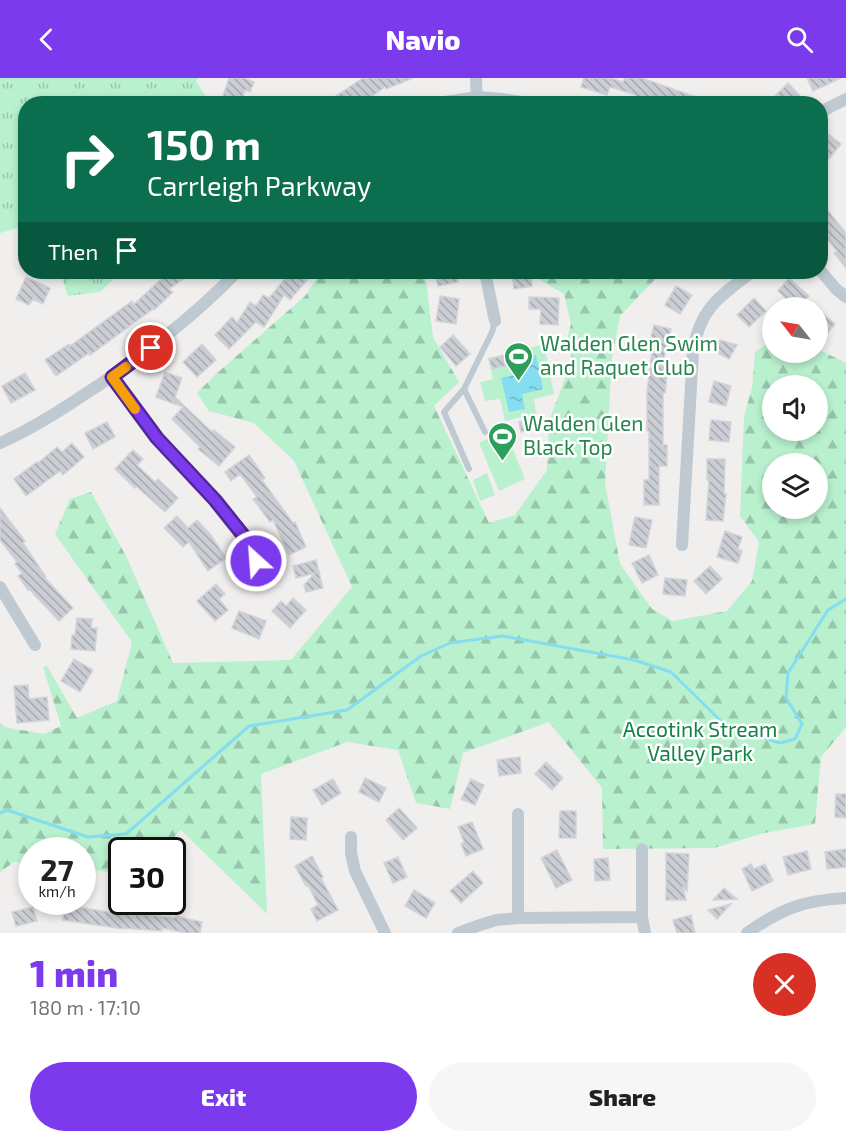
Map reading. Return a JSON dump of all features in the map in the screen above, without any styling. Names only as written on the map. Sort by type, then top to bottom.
[{"type":"street","points":[[476,78],[477,96]]},
{"type":"street","points":[[828,108],[846,99]]},
{"type":"street","points":[[828,278],[846,297]]},
{"type":"street","points":[[0,443],[51,416],[112,377],[182,323],[229,279]]},
{"type":"street","points":[[486,279],[495,321]]},
{"type":"street","points":[[682,545],[695,337],[713,304],[743,279]]},
{"type":"street","points":[[112,377],[157,438],[215,500],[247,540],[256,561],[256,574]]},
{"type":"street","points":[[0,587],[35,645]]},
{"type":"street","points":[[518,813],[518,918]]},
{"type":"street","points":[[351,837],[351,853],[355,871],[385,933]]},
{"type":"street","points":[[642,849],[642,917],[645,933]]},
{"type":"street","points":[[747,933],[780,912],[799,904],[846,898]]},
{"type":"street","points":[[459,933],[496,920],[518,918],[642,917]]},
{"type":"lane","points":[[469,469],[444,412],[464,389],[492,332],[495,321]]},
{"type":"lane","points":[[464,389],[485,432]]},
{"type":"green space","points":[[0,78],[198,78],[196,81],[206,96],[18,96],[18,228],[0,233]]},
{"type":"green space","points":[[62,279],[114,279],[100,292],[68,296]]},
{"type":"green space","name":"Accotink Stream Valley Park","points":[[316,279],[426,279],[433,337],[459,382],[434,406],[489,523],[515,515],[547,470],[549,421],[572,360],[568,336],[571,324],[564,294],[540,279],[655,279],[620,316],[612,357],[605,483],[620,564],[652,609],[673,621],[727,611],[752,581],[759,542],[740,516],[744,416],[752,388],[755,352],[762,347],[762,363],[828,363],[828,354],[846,363],[846,727],[821,757],[815,824],[764,833],[714,848],[603,849],[602,788],[549,722],[463,753],[450,809],[416,803],[398,750],[347,742],[261,774],[267,914],[181,830],[174,837],[108,837],[108,872],[96,870],[96,837],[18,837],[18,862],[14,862],[0,872],[0,723],[5,727],[44,734],[61,726],[43,667],[47,666],[77,718],[117,701],[132,642],[55,534],[70,499],[91,492],[127,558],[173,663],[291,660],[352,587],[294,461],[254,423],[209,411],[197,393],[305,296]]},
{"type":"green space","name":"Walden Glen Swim and Raquet Club","points":[[544,344],[554,394],[534,399],[536,414],[505,421],[500,399],[485,401],[480,382],[493,379],[488,358]]},
{"type":"green space","name":"Walden Glen Black Top","points":[[505,430],[525,479],[499,491],[479,443]]},
{"type":"green space","points":[[487,473],[495,495],[480,501],[473,480]]},
{"type":"water","points":[[536,355],[543,389],[522,394],[525,409],[509,412],[501,378],[525,372],[522,358]]},
{"type":"building","points":[[229,78],[244,78],[254,82],[250,92],[245,90],[243,96],[223,96]]},
{"type":"building","points":[[363,78],[413,78],[386,89],[385,87],[372,96],[336,96]]},
{"type":"building","points":[[584,78],[611,78],[623,82],[625,78],[642,78],[693,96],[636,96],[610,87],[607,95],[581,87]]},
{"type":"building","points":[[807,78],[841,78],[813,91]]},
{"type":"building","points":[[788,83],[800,96],[775,96]]},
{"type":"building","points":[[828,134],[841,144],[828,160]]},
{"type":"building","points":[[828,211],[846,233],[846,268],[834,253],[837,251],[828,240]]},
{"type":"building","points":[[25,279],[50,288],[43,304],[33,299],[29,305],[16,299]]},
{"type":"building","points":[[161,279],[183,279],[169,289],[173,292],[154,310],[56,376],[45,360],[69,344],[70,346],[132,301],[134,304]]},
{"type":"building","points":[[284,279],[307,280],[290,300],[284,295],[264,327],[256,322],[229,349],[215,335],[232,317],[237,323],[250,302],[256,306],[263,295],[269,298]]},
{"type":"building","points":[[436,279],[457,279],[458,282],[438,286]]},
{"type":"building","points":[[513,279],[532,279],[532,286],[514,289]]},
{"type":"building","points":[[788,279],[809,296],[808,297],[784,297],[778,291]]},
{"type":"building","points":[[676,286],[692,295],[680,314],[665,305]]},
{"type":"building","points":[[440,296],[459,299],[456,324],[436,321]]},
{"type":"building","points":[[529,297],[559,298],[558,325],[540,324],[541,309],[529,309]]},
{"type":"building","points":[[754,298],[762,307],[762,315],[749,327],[737,315]]},
{"type":"building","points":[[828,318],[835,324],[828,332]]},
{"type":"building","points":[[654,325],[671,329],[662,366],[668,367],[665,393],[663,393],[663,445],[667,445],[667,466],[659,466],[659,505],[644,505],[644,480],[649,480],[647,392],[652,351],[648,350]]},
{"type":"building","points":[[453,335],[470,354],[456,366],[440,347]]},
{"type":"building","points":[[720,340],[737,345],[729,359],[714,351]]},
{"type":"building","points":[[202,344],[216,360],[197,377],[183,362]]},
{"type":"building","points":[[518,352],[521,362],[492,369],[489,359]]},
{"type":"building","points":[[165,372],[182,378],[175,397],[212,432],[214,430],[235,447],[219,466],[198,449],[200,447],[172,419],[183,407],[156,397]]},
{"type":"building","points":[[25,373],[35,390],[11,403],[2,386]]},
{"type":"building","points":[[714,381],[731,386],[726,406],[709,402]]},
{"type":"building","points":[[535,418],[538,428],[521,432],[519,422]]},
{"type":"building","points":[[711,420],[731,422],[729,442],[709,440]]},
{"type":"building","points":[[107,422],[115,437],[93,449],[85,433]]},
{"type":"building","points":[[72,443],[84,457],[63,475],[60,471],[26,496],[14,479],[57,447],[62,452]]},
{"type":"building","points":[[133,450],[143,459],[137,465],[155,482],[158,479],[178,498],[165,512],[115,469]]},
{"type":"building","points":[[249,455],[265,478],[262,480],[293,523],[295,522],[306,547],[289,555],[273,520],[270,522],[253,499],[257,497],[240,474],[231,481],[225,472]]},
{"type":"building","points":[[707,459],[725,459],[724,494],[726,494],[723,521],[706,520],[709,480],[707,480]]},
{"type":"building","points":[[0,508],[25,541],[23,543],[45,578],[73,608],[59,621],[28,590],[18,576],[22,573],[15,564],[17,562],[0,540]]},
{"type":"building","points":[[177,516],[188,528],[197,520],[211,535],[226,558],[208,571],[189,542],[183,547],[164,528]]},
{"type":"building","points":[[635,517],[652,520],[646,548],[629,545]]},
{"type":"building","points":[[725,531],[742,537],[738,549],[742,551],[738,563],[717,557]]},
{"type":"building","points":[[649,555],[658,575],[642,583],[632,563]]},
{"type":"building","points":[[316,560],[323,588],[306,592],[304,585],[315,573],[296,578],[293,566]]},
{"type":"building","points":[[710,566],[722,579],[706,594],[694,581]]},
{"type":"building","points":[[665,578],[687,580],[685,596],[663,594]]},
{"type":"building","points":[[216,584],[225,594],[219,599],[228,610],[215,621],[197,601]]},
{"type":"building","points":[[293,598],[306,610],[290,628],[272,611],[281,601],[286,606]]},
{"type":"building","points":[[239,611],[266,621],[259,639],[232,628]]},
{"type":"building","points":[[77,618],[92,619],[91,628],[97,628],[95,651],[71,649]]},
{"type":"building","points":[[74,659],[93,670],[80,692],[61,681]]},
{"type":"building","points":[[28,685],[29,699],[47,697],[49,720],[17,723],[14,686]]},
{"type":"building","points":[[520,757],[521,773],[499,776],[497,760]]},
{"type":"building","points":[[546,762],[563,778],[552,790],[535,774]]},
{"type":"building","points":[[365,778],[386,788],[379,802],[359,792]]},
{"type":"building","points":[[333,779],[341,793],[322,805],[313,790]]},
{"type":"building","points":[[471,779],[484,785],[475,805],[461,799]]},
{"type":"building","points":[[836,794],[846,794],[846,818],[835,817]]},
{"type":"building","points":[[399,808],[417,828],[403,840],[386,820]]},
{"type":"building","points":[[560,811],[576,811],[576,838],[559,838]]},
{"type":"building","points":[[291,817],[307,818],[306,840],[290,839]]},
{"type":"building","points":[[472,822],[483,849],[466,856],[458,827]]},
{"type":"building","points":[[846,849],[846,867],[827,869],[825,852]]},
{"type":"building","points":[[557,850],[572,880],[556,888],[541,858]]},
{"type":"building","points":[[807,851],[811,869],[788,875],[783,857]]},
{"type":"building","points":[[666,853],[689,854],[687,891],[683,887],[686,900],[666,900]]},
{"type":"building","points":[[312,856],[338,910],[317,921],[311,909],[318,905],[295,866]]},
{"type":"building","points":[[398,857],[407,877],[393,883],[384,863]]},
{"type":"building","points":[[608,858],[610,880],[595,881],[594,859]]},
{"type":"building","points":[[751,864],[754,869],[765,864],[773,881],[752,891],[742,869]]},
{"type":"building","points":[[473,871],[483,883],[461,903],[450,891]]},
{"type":"building","points":[[724,888],[737,899],[713,900]]},
{"type":"building","points":[[414,890],[435,903],[426,918],[405,906]]},
{"type":"building","points":[[731,904],[717,919],[708,910]]},
{"type":"building","points":[[96,910],[108,912],[108,915],[175,918],[176,916],[202,922],[200,933],[185,933],[162,928],[162,931],[123,929],[63,920],[63,915],[96,915]]},
{"type":"building","points":[[18,911],[18,915],[35,915],[37,921],[16,926],[12,912]]},
{"type":"building","points":[[691,915],[695,933],[677,933],[673,920]]},
{"type":"waterway","points":[[0,813],[7,810],[88,837],[126,834],[249,726],[347,710],[421,656],[450,643],[502,636],[634,660],[671,672],[725,725],[780,743],[795,739],[802,724],[786,698],[788,673],[828,610],[846,599]]},
{"type":"slow traffic","points":[[126,367],[112,377],[135,409]]},
{"type":"place","name":"Walden Glen Swim and Raquet Club","points":[[519,382]]},
{"type":"place","name":"Walden Glen Black Top","points":[[502,462]]},
{"type":"route","points":[[151,348],[112,377],[157,438],[215,500],[247,540],[256,561]]}]
